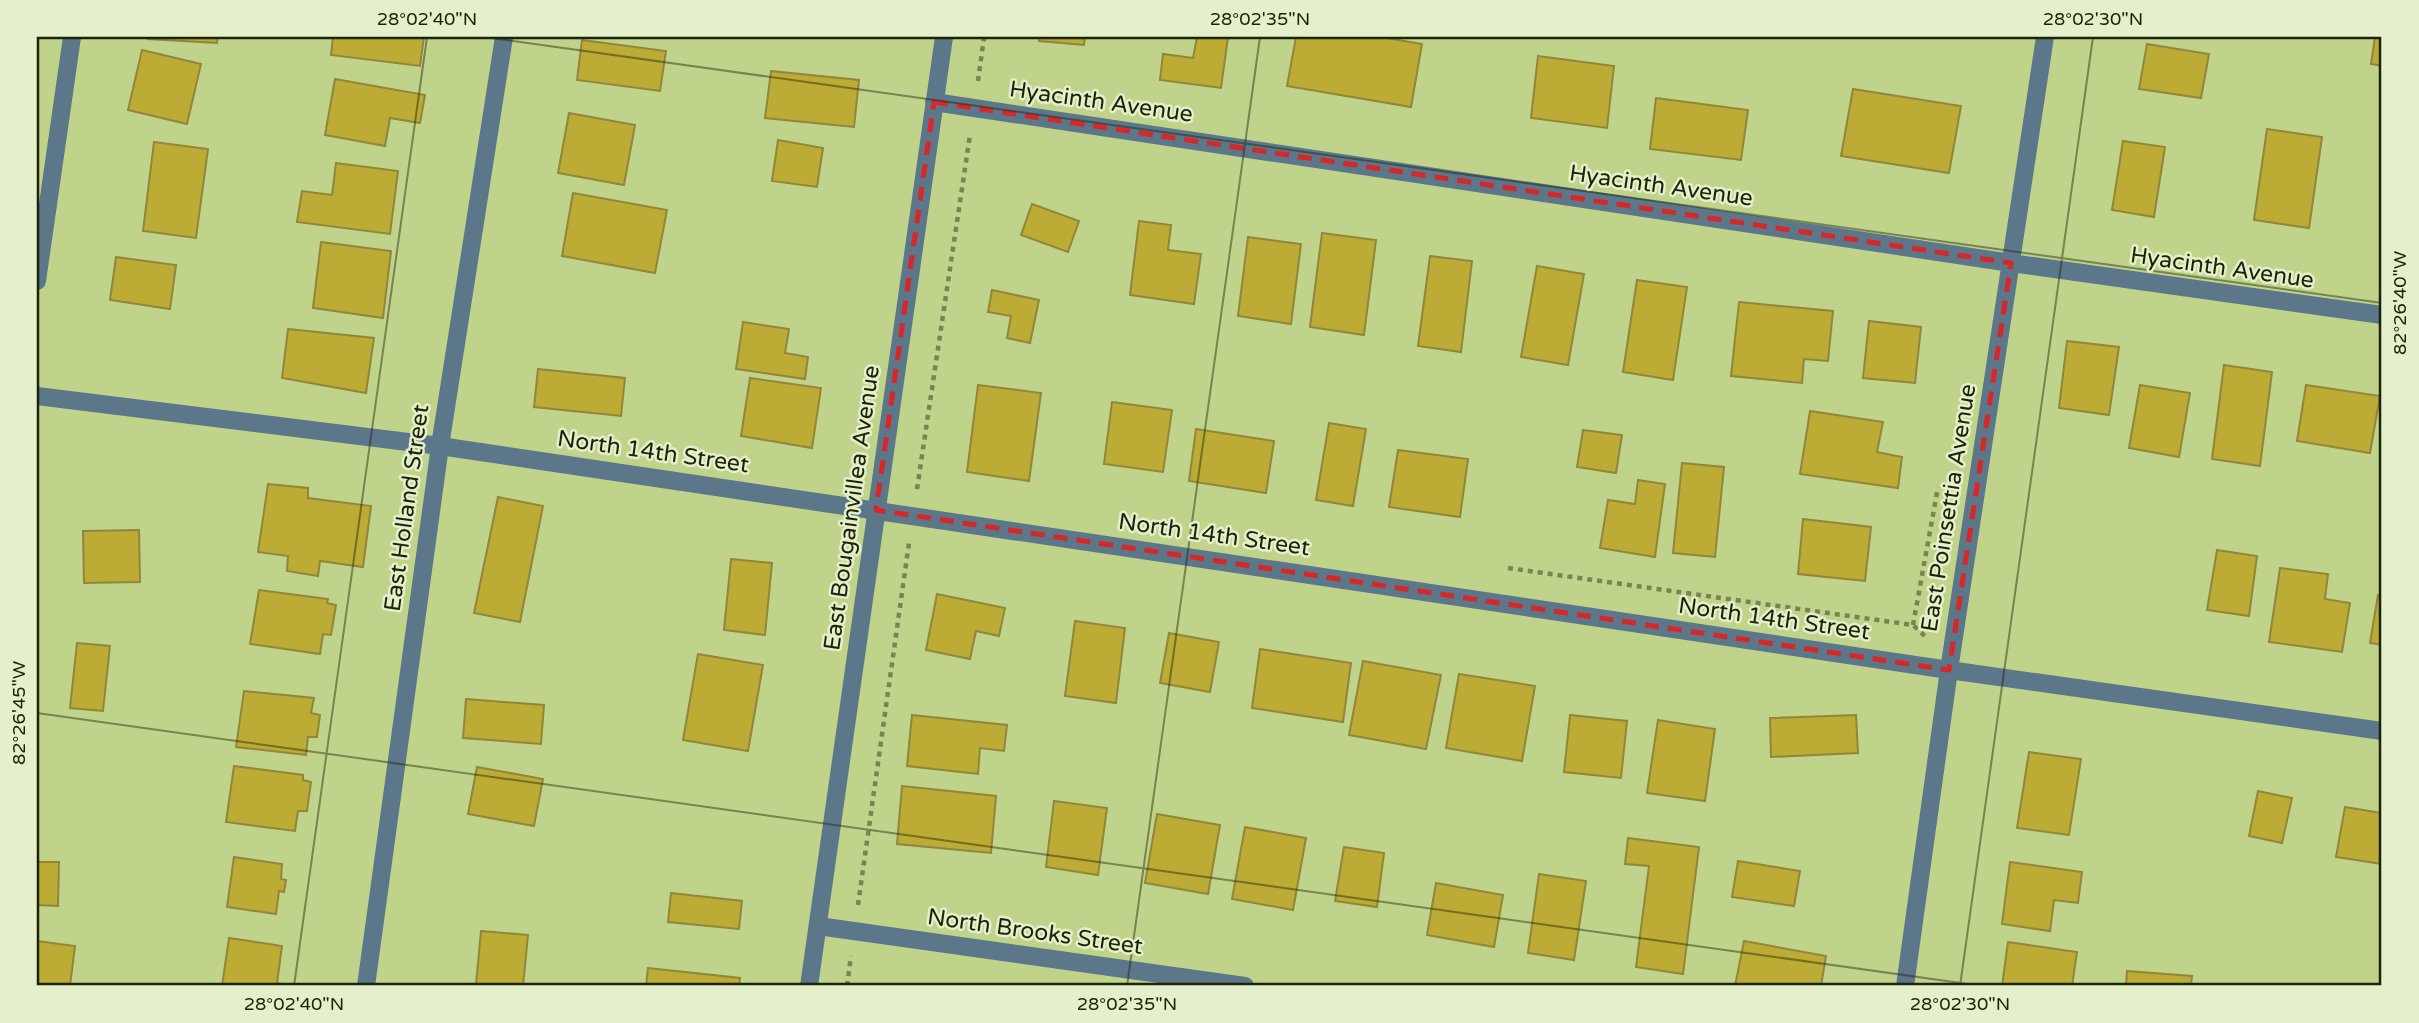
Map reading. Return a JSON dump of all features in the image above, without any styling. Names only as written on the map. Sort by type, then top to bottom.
[{"type":"street","points":[[37,281],[72,37]]},
{"type":"street","name":"East Holland Street","points":[[366,986],[440,446],[504,37]]},
{"type":"street","name":"East Bougainvillea Avenue","points":[[809,986],[944,37]]},
{"type":"street","name":"East Poinsettia Avenue","points":[[1905,986],[1949,670],[2045,37]]},
{"type":"street","name":"Hyacinth Avenue","points":[[934,102],[2382,315]]},
{"type":"street","name":"North 14th Street","points":[[37,396],[440,446],[1949,670],[2382,731]]},
{"type":"street","name":"North Brooks Street","points":[[818,926],[1245,986]]},
{"type":"path","points":[[855,931],[984,37]]},
{"type":"path","points":[[1913,625],[1938,487]]},
{"type":"path","points":[[1508,568],[1913,625],[1938,647],[1949,670]]},
{"type":"highlighted area","points":[[934,102],[2011,263],[1949,670],[876,510]]},
{"type":"building","points":[[148,37],[218,37],[217,43]]},
{"type":"building","points":[[333,37],[424,37],[420,66],[331,55]]},
{"type":"building","points":[[1040,37],[1085,37],[1084,45],[1039,41]]},
{"type":"building","points":[[1197,37],[1228,37],[1221,88],[1160,80],[1163,54],[1193,58]]},
{"type":"building","points":[[1296,37],[1381,37],[1422,44],[1411,107],[1287,86]]},
{"type":"building","points":[[2375,37],[2382,37],[2382,66],[2371,64]]},
{"type":"building","points":[[582,40],[666,51],[660,91],[577,80]]},
{"type":"building","points":[[2147,44],[2209,54],[2201,98],[2139,89]]},
{"type":"building","points":[[142,50],[201,64],[187,124],[128,110]]},
{"type":"building","points":[[1538,56],[1614,66],[1607,128],[1531,118]]},
{"type":"building","points":[[771,71],[859,80],[854,127],[765,118]]},
{"type":"building","points":[[335,79],[425,95],[420,123],[390,118],[385,146],[325,135]]},
{"type":"building","points":[[1853,89],[1961,106],[1949,173],[1841,156]]},
{"type":"building","points":[[1656,98],[1748,110],[1741,160],[1650,149]]},
{"type":"building","points":[[569,113],[635,125],[624,185],[558,173]]},
{"type":"building","points":[[2267,129],[2322,137],[2309,228],[2254,220]]},
{"type":"building","points":[[778,140],[823,148],[817,187],[772,181]]},
{"type":"building","points":[[2123,141],[2165,147],[2154,217],[2112,210]]},
{"type":"building","points":[[154,142],[208,149],[196,238],[143,231]]},
{"type":"building","points":[[336,163],[398,171],[390,234],[297,222],[302,191],[332,195]]},
{"type":"building","points":[[573,193],[667,210],[655,273],[562,256]]},
{"type":"building","points":[[1032,204],[1079,221],[1068,252],[1021,235]]},
{"type":"building","points":[[1139,221],[1171,225],[1168,250],[1201,254],[1194,304],[1130,295]]},
{"type":"building","points":[[1322,233],[1376,240],[1364,335],[1310,327]]},
{"type":"building","points":[[1248,237],[1301,244],[1291,324],[1238,316]]},
{"type":"building","points":[[321,242],[391,251],[383,318],[313,308]]},
{"type":"building","points":[[1430,256],[1472,261],[1461,352],[1418,346]]},
{"type":"building","points":[[116,257],[176,265],[170,309],[110,300]]},
{"type":"building","points":[[1537,266],[1584,274],[1568,365],[1521,357]]},
{"type":"building","points":[[1637,280],[1687,287],[1673,380],[1623,372]]},
{"type":"building","points":[[992,290],[1039,300],[1030,343],[1007,338],[1011,316],[988,312]]},
{"type":"building","points":[[1739,302],[1833,311],[1828,361],[1804,359],[1802,383],[1731,376]]},
{"type":"building","points":[[1869,321],[1921,327],[1915,383],[1863,378]]},
{"type":"building","points":[[743,322],[789,329],[785,353],[808,357],[805,379],[736,369]]},
{"type":"building","points":[[288,329],[374,338],[366,393],[282,378]]},
{"type":"building","points":[[2067,341],[2119,347],[2109,415],[2059,408]]},
{"type":"building","points":[[2224,365],[2272,372],[2260,466],[2212,459]]},
{"type":"building","points":[[538,369],[625,378],[621,416],[534,407]]},
{"type":"building","points":[[750,378],[821,388],[812,448],[741,436]]},
{"type":"building","points":[[978,385],[1041,393],[1029,481],[967,472]]},
{"type":"building","points":[[2140,385],[2190,393],[2179,457],[2129,448]]},
{"type":"building","points":[[2306,385],[2380,396],[2370,453],[2297,441]]},
{"type":"building","points":[[1112,402],[1172,410],[1163,472],[1104,464]]},
{"type":"building","points":[[1810,411],[1883,422],[1877,452],[1902,457],[1898,488],[1800,474]]},
{"type":"building","points":[[1329,423],[1366,429],[1353,506],[1316,500]]},
{"type":"building","points":[[1196,429],[1274,441],[1266,493],[1189,481]]},
{"type":"building","points":[[1583,430],[1622,435],[1616,473],[1577,467]]},
{"type":"building","points":[[1398,450],[1468,459],[1460,517],[1389,507]]},
{"type":"building","points":[[1682,463],[1724,467],[1715,557],[1673,553]]},
{"type":"building","points":[[1638,480],[1665,484],[1655,557],[1600,548],[1608,500],[1635,504]]},
{"type":"building","points":[[268,484],[308,488],[308,498],[371,506],[363,567],[320,561],[318,576],[287,571],[288,556],[258,552]]},
{"type":"building","points":[[498,497],[543,506],[520,622],[474,613]]},
{"type":"building","points":[[1803,519],[1871,527],[1865,581],[1798,574]]},
{"type":"building","points":[[139,530],[140,582],[84,583],[83,531]]},
{"type":"building","points":[[2217,550],[2257,556],[2249,616],[2207,610]]},
{"type":"building","points":[[731,559],[772,563],[765,635],[724,630]]},
{"type":"building","points":[[2280,568],[2328,574],[2325,599],[2350,603],[2342,652],[2269,642]]},
{"type":"building","points":[[259,590],[328,599],[327,603],[336,605],[331,635],[323,634],[320,654],[250,644]]},
{"type":"building","points":[[937,594],[1005,608],[999,636],[976,631],[970,659],[926,650]]},
{"type":"building","points":[[2378,595],[2382,596],[2382,645],[2370,643]]},
{"type":"building","points":[[1075,621],[1125,628],[1116,703],[1065,696]]},
{"type":"building","points":[[1169,633],[1219,642],[1210,692],[1160,683]]},
{"type":"building","points":[[77,643],[110,646],[103,711],[70,708]]},
{"type":"building","points":[[1260,649],[1351,663],[1343,722],[1252,708]]},
{"type":"building","points":[[698,654],[763,665],[748,751],[683,740]]},
{"type":"building","points":[[1363,661],[1441,675],[1426,749],[1349,735]]},
{"type":"building","points":[[1459,674],[1535,686],[1522,761],[1446,748]]},
{"type":"building","points":[[244,691],[314,698],[311,713],[320,715],[317,737],[308,737],[306,755],[236,747]]},
{"type":"building","points":[[466,699],[544,705],[541,744],[463,738]]},
{"type":"building","points":[[912,715],[1007,725],[1004,751],[980,748],[978,774],[907,766]]},
{"type":"building","points":[[1570,715],[1627,721],[1621,778],[1564,772]]},
{"type":"building","points":[[1856,715],[1858,753],[1771,757],[1770,718]]},
{"type":"building","points":[[1658,720],[1715,729],[1705,801],[1647,793]]},
{"type":"building","points":[[2029,752],[2081,759],[2069,835],[2017,828]]},
{"type":"building","points":[[234,766],[303,775],[303,780],[311,782],[307,811],[298,811],[295,831],[226,822]]},
{"type":"building","points":[[477,767],[543,779],[534,826],[468,814]]},
{"type":"building","points":[[902,786],[996,796],[991,853],[897,844]]},
{"type":"building","points":[[2258,791],[2292,798],[2282,843],[2249,836]]},
{"type":"building","points":[[1054,801],[1107,808],[1098,875],[1046,867]]},
{"type":"building","points":[[2345,807],[2382,813],[2382,864],[2336,857]]},
{"type":"building","points":[[1157,814],[1220,825],[1208,894],[1145,883]]},
{"type":"building","points":[[1245,827],[1306,838],[1293,910],[1232,899]]},
{"type":"building","points":[[1628,838],[1699,847],[1683,974],[1636,967],[1649,866],[1625,864]]},
{"type":"building","points":[[1344,847],[1384,853],[1377,907],[1335,901]]},
{"type":"building","points":[[234,857],[282,864],[281,879],[286,880],[284,892],[279,891],[276,914],[227,907]]},
{"type":"building","points":[[1738,861],[1800,871],[1794,906],[1732,897]]},
{"type":"building","points":[[37,862],[59,862],[58,906],[37,905]]},
{"type":"building","points":[[2010,862],[2082,872],[2078,903],[2054,900],[2050,931],[2002,924]]},
{"type":"building","points":[[1539,874],[1586,881],[1574,960],[1528,953]]},
{"type":"building","points":[[1436,883],[1503,895],[1494,947],[1427,935]]},
{"type":"building","points":[[671,893],[742,901],[739,929],[668,922]]},
{"type":"building","points":[[481,931],[528,935],[523,986],[476,984]]},
{"type":"building","points":[[229,938],[282,946],[277,983],[283,986],[222,986]]},
{"type":"building","points":[[37,941],[75,946],[70,986],[37,986]]},
{"type":"building","points":[[1744,941],[1826,956],[1821,986],[1735,986]]},
{"type":"building","points":[[2008,942],[2077,952],[2072,986],[2002,986]]},
{"type":"building","points":[[648,968],[740,978],[739,986],[646,986]]},
{"type":"building","points":[[2127,971],[2192,976],[2191,986],[2126,986]]}]
